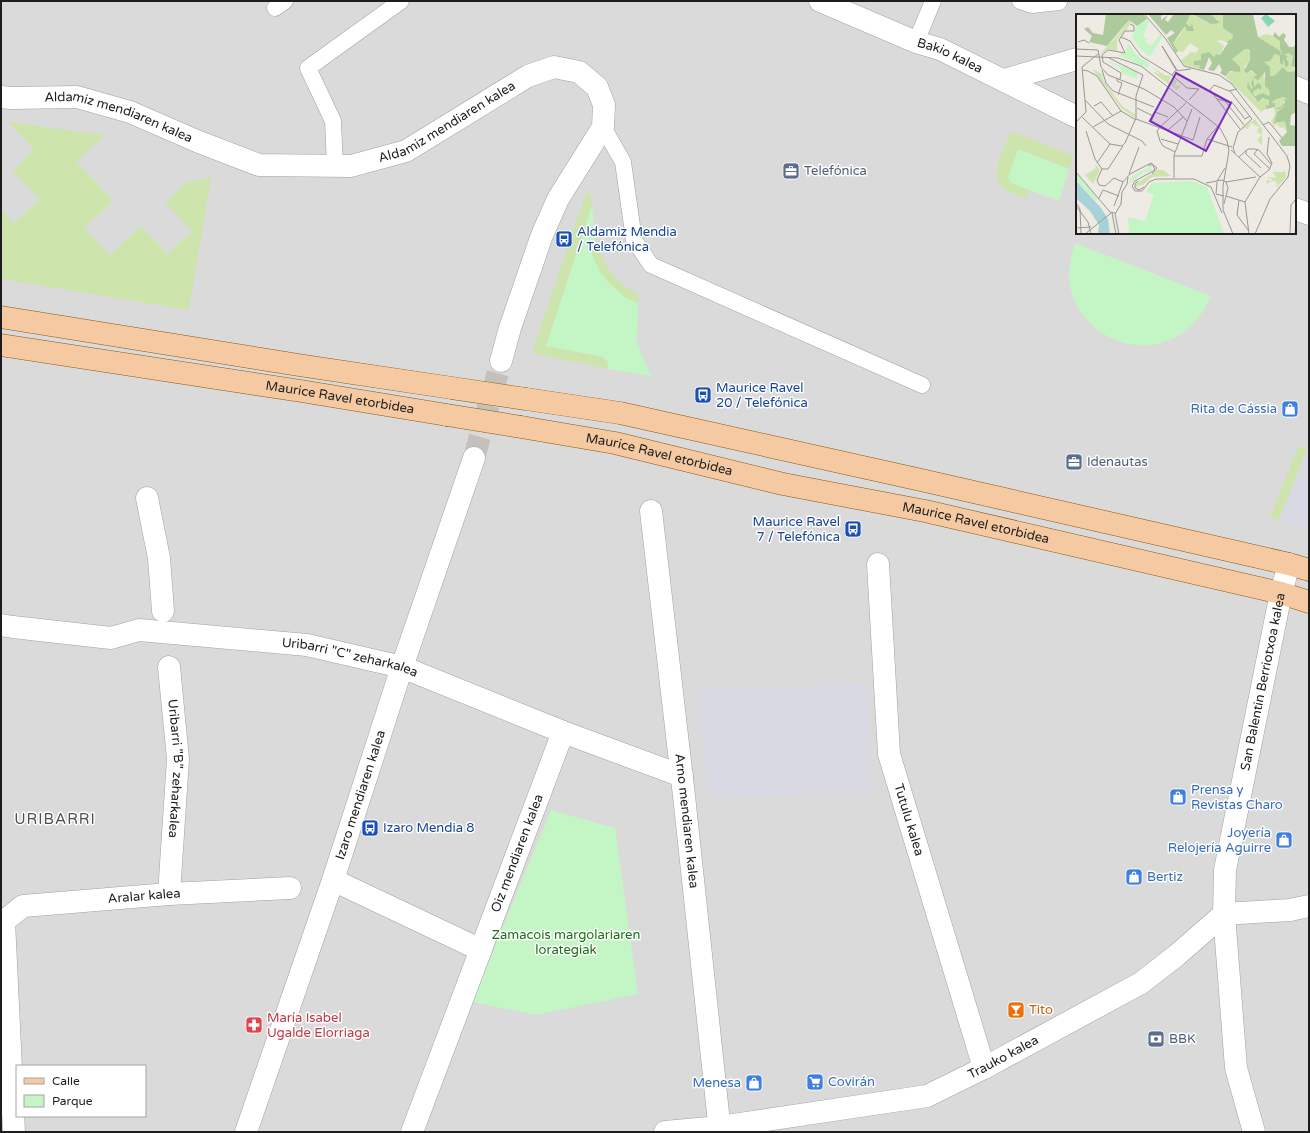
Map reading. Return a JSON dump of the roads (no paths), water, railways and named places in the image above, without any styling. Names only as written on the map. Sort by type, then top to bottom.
[{"type":"main road","name":"Maurice Ravel etorbidea","points":[[1,317],[305,366],[620,413],[928,481],[1299,567]]},
{"type":"main road","name":"Maurice Ravel etorbidea","points":[[1,345],[301,391],[615,443],[783,484],[925,510],[1281,594],[1309,602]]},
{"type":"street","name":"Bakio kalea","points":[[820,1],[916,42],[940,49],[1076,116]]},
{"type":"street","points":[[1004,80],[1076,59]]},
{"type":"street","name":"Aldamiz mendiaren kalea","points":[[1,97],[76,96],[130,112],[199,142],[259,165],[351,166],[406,151],[528,76],[554,67],[579,72],[597,87],[604,105],[603,127],[558,199],[545,228],[510,328],[501,361]]},
{"type":"street","points":[[1296,87],[1309,93]]},
{"type":"street","points":[[1296,209],[1309,214]]},
{"type":"street","name":"Izaro mendiaren kalea","points":[[246,1132],[333,880],[402,667],[474,458]]},
{"type":"street","points":[[147,498],[159,558],[163,611]]},
{"type":"street","name":"Arno mendiaren kalea","points":[[651,511],[682,776],[720,1129]]},
{"type":"street","name":"Tutulu kalea","points":[[878,564],[889,754],[984,1068]]},
{"type":"street","name":"San Balentin Berriotxoa kalea","points":[[1254,1132],[1236,1068],[1224,914],[1226,870],[1281,594],[1299,567]]},
{"type":"street","name":"Uribarri \"C\" zeharkalea","points":[[1,625],[111,638],[139,630],[307,645],[402,667],[564,732],[682,776]]},
{"type":"street","name":"Uribarri \"B\" zeharkalea","points":[[169,668],[178,759],[169,894]]},
{"type":"street","name":"Oiz mendiaren kalea","points":[[412,1132],[564,732]]},
{"type":"street","points":[[333,880],[481,950]]},
{"type":"street","name":"Aralar kalea","points":[[5,1014],[4,921],[23,906],[169,894],[290,888]]},
{"type":"street","points":[[1224,914],[1290,910],[1309,906]]},
{"type":"street","name":"Trauko kalea","points":[[665,1132],[720,1129],[927,1096],[984,1068],[1141,983],[1176,956],[1224,914]]},
{"type":"street","points":[[5,1014],[14,1132]]},
{"type":"lane","points":[[335,166],[333,121],[308,68],[401,1]]},
{"type":"lane","points":[[916,42],[933,1]]},
{"type":"lane","points":[[1020,1],[1032,5],[1059,2]]},
{"type":"lane","points":[[603,127],[623,162],[634,240],[651,265],[922,385]]},
{"type":"tunnel","points":[[474,458],[501,361]]},
{"type":"place","name":"Telefónica","points":[[791,171]]},
{"type":"place","name":"Aldamiz Mendia / Telefónica","points":[[564,239]]},
{"type":"place","name":"Maurice Ravel 20 / Telefónica","points":[[703,395]]},
{"type":"place","name":"Rita de Cássia","points":[[1290,409]]},
{"type":"place","name":"Idenautas","points":[[1074,462]]},
{"type":"place","name":"Maurice Ravel 7 / Telefónica","points":[[853,529]]},
{"type":"place","name":"Prensa y Revistas Charo","points":[[1178,797]]},
{"type":"place","name":"Izaro Mendia 8","points":[[370,828]]},
{"type":"place","name":"Joyería Relojería Aguirre","points":[[1284,840]]},
{"type":"place","name":"Bertiz","points":[[1134,877]]},
{"type":"place","name":"Tito","points":[[1016,1010]]},
{"type":"place","name":"María Isabel Ugalde Elorriaga","points":[[254,1025]]},
{"type":"place","name":"BBK","points":[[1156,1039]]},
{"type":"place","name":"Covirán","points":[[815,1082]]},
{"type":"place","name":"Menesa","points":[[754,1083]]},
{"type":"district","name":"URIBARRI","points":[[55,819]]},
{"type":"park label","name":"Zamacois margolariaren lorategiak","points":[[566,942]]}]
